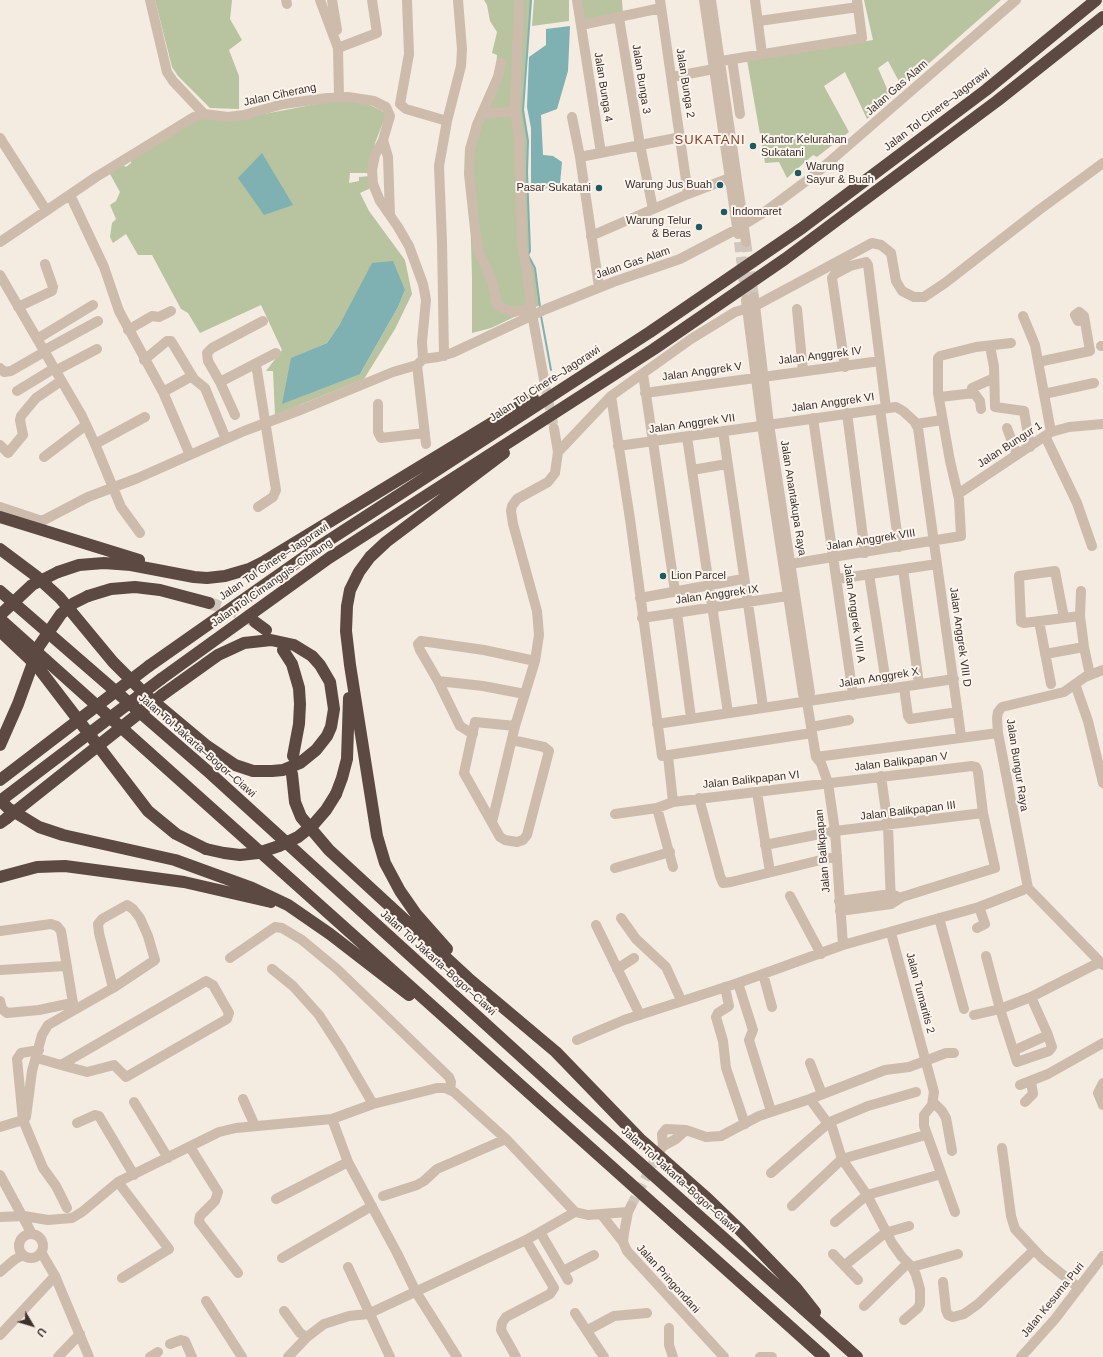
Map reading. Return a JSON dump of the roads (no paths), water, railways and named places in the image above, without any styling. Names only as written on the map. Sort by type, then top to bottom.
[{"type":"highway","name":"Jalan Tol Cinere–Jagorawi","points":[[0,780],[149,666],[320,546],[650,332],[802,228],[986,90],[1096,0]]},
{"type":"highway","points":[[468,978],[447,950],[416,914],[400,891],[384,862],[377,836],[346,631],[347,606],[350,590],[359,572],[370,557],[386,542],[570,402],[654,349],[812,240],[997,101],[1103,17]]},
{"type":"highway","points":[[0,615],[32,585],[58,572],[79,565],[104,563],[131,565],[194,577],[215,578],[249,569],[265,561],[561,381],[605,360]]},
{"type":"highway","name":"Jalan Tol Cimanggis–Cibitung","points":[[0,800],[161,679],[328,558],[570,402]]},
{"type":"highway","points":[[2,518],[194,577]]},
{"type":"highway","points":[[0,549],[24,567],[60,598],[82,622],[113,662],[134,684],[206,746],[236,765],[253,770],[272,771],[283,770],[300,763],[316,750],[324,740],[331,727],[334,709],[330,682],[316,661],[304,650],[294,645],[271,640],[244,643],[227,650],[206,662],[162,695],[3,820]]},
{"type":"highway","points":[[0,745],[18,704],[39,646],[61,614],[74,603],[88,596],[111,589],[135,587],[160,590],[209,603]]},
{"type":"highway","name":"Jalan Tol Jakarta–Bogor–Ciawi","points":[[0,591],[211,774],[568,1099],[857,1357]]},
{"type":"highway","points":[[0,619],[824,1357]]},
{"type":"highway","points":[[255,622],[266,630]]},
{"type":"highway","points":[[0,630],[37,666],[148,811],[176,834],[206,849],[240,855],[279,846],[298,837],[326,810],[336,794],[347,759],[350,665]]},
{"type":"highway","points":[[283,650],[292,664],[299,688],[299,724],[293,756]]},
{"type":"highway","points":[[292,774],[295,802],[301,817],[314,834],[468,978],[556,1052],[640,1139],[708,1199],[796,1288],[840,1342]]},
{"type":"highway","points":[[0,800],[8,808],[39,827],[63,835],[175,860],[252,888],[288,905],[330,934],[393,984],[451,1024]]},
{"type":"highway","points":[[0,877],[37,867],[65,866],[191,883],[263,901],[288,905]]},
{"type":"street","points":[[150,0],[167,72],[173,81],[204,114]]},
{"type":"street","points":[[320,0],[339,47]]},
{"type":"street","points":[[332,0],[339,47],[339,97]]},
{"type":"street","points":[[339,47],[377,33],[372,0]]},
{"type":"street","points":[[407,0],[409,54],[400,104],[406,109],[447,121]]},
{"type":"street","points":[[444,356],[439,166],[447,121],[462,58],[458,0]]},
{"type":"street","points":[[519,0],[515,111],[519,138],[522,247],[537,311],[545,385]]},
{"type":"street","name":"Jalan Bunga 4","points":[[577,0],[600,153]]},
{"type":"street","points":[[704,0],[711,25]]},
{"type":"street","points":[[711,0],[711,25],[742,242]]},
{"type":"street","points":[[755,0],[759,21],[762,54]]},
{"type":"street","name":"Jalan Gas Alam","points":[[0,507],[42,521],[88,497],[112,489],[226,439],[393,372],[420,362],[444,356],[537,311],[599,287],[680,259],[740,227],[787,196],[1016,0]]},
{"type":"street","points":[[581,26],[619,18],[661,4]]},
{"type":"street","name":"Jalan Bunga 2","points":[[661,4],[688,194]]},
{"type":"street","points":[[672,77],[732,59],[862,38],[857,4],[759,21]]},
{"type":"street","name":"Jalan Bunga 3","points":[[619,18],[640,145],[653,209]]},
{"type":"street","points":[[732,59],[740,114]]},
{"type":"street","points":[[501,63],[498,77],[473,136],[469,157],[470,188],[477,246],[492,280],[497,304],[500,307],[514,312],[537,311]]},
{"type":"street","name":"Jalan Ciherang","points":[[0,242],[46,210],[189,119],[204,114],[235,117],[283,104],[339,97],[374,101],[386,107],[390,116],[383,140],[373,162],[373,184],[378,198],[390,215]]},
{"type":"street","points":[[482,114],[515,111]]},
{"type":"street","points":[[572,117],[580,157],[599,287]]},
{"type":"street","points":[[580,157],[680,137]]},
{"type":"street","points":[[0,138],[46,210]]},
{"type":"street","points":[[383,140],[388,158],[390,215],[413,253],[425,293],[420,362],[426,444]]},
{"type":"street","points":[[558,452],[611,396],[691,339],[750,303],[863,246],[872,243],[881,245],[891,253],[895,278],[902,290],[914,297],[924,297],[945,283],[1039,210],[1103,163]]},
{"type":"street","points":[[591,236],[688,194],[733,177]]},
{"type":"street","points":[[70,195],[104,267],[119,311],[144,360],[163,392],[190,455]]},
{"type":"street","points":[[845,367],[832,278],[842,269],[866,262],[868,265],[880,360],[883,409],[899,547]]},
{"type":"street","points":[[18,307],[52,291],[53,287],[45,264]]},
{"type":"street","points":[[0,275],[86,425],[112,489],[121,507],[140,533]]},
{"type":"street","name":"Jalan Anantakupa Raya","points":[[750,303],[766,425],[792,595],[810,693],[808,702],[816,757]]},
{"type":"street","points":[[37,339],[93,305]]},
{"type":"street","points":[[796,309],[803,371]]},
{"type":"street","points":[[128,330],[152,316],[160,317],[171,311]]},
{"type":"street","points":[[1023,316],[1032,335],[1038,362],[1044,394],[1048,434],[1077,503],[1092,546]]},
{"type":"street","points":[[1038,362],[1090,351],[1084,318]]},
{"type":"street","points":[[0,368],[4,372],[11,371],[43,351],[98,321]]},
{"type":"street","points":[[235,415],[220,382],[208,361],[207,356],[209,350],[263,321]]},
{"type":"street","points":[[144,360],[170,340],[192,376],[205,388],[226,439]]},
{"type":"street","points":[[958,494],[942,420],[937,384],[939,357],[976,347],[1011,343]]},
{"type":"street","points":[[990,346],[994,378],[995,407],[1024,410],[1030,447]]},
{"type":"street","points":[[17,390],[97,349]]},
{"type":"street","points":[[220,382],[276,353]]},
{"type":"street","name":"Jalan Anggrek IV","points":[[759,376],[845,367],[880,360]]},
{"type":"street","points":[[256,364],[276,490],[273,497],[258,507]]},
{"type":"street","points":[[643,374],[675,591]]},
{"type":"street","points":[[163,392],[192,376]]},
{"type":"street","name":"Jalan Anggrek V","points":[[645,393],[759,376]]},
{"type":"street","points":[[981,409],[980,401],[972,388],[994,378]]},
{"type":"street","points":[[0,445],[8,453],[9,452],[23,435],[20,420],[21,416],[36,398],[61,382]]},
{"type":"street","points":[[1044,394],[1094,383]]},
{"type":"street","points":[[940,398],[974,393]]},
{"type":"street","points":[[611,396],[630,518],[642,618],[662,756],[812,730],[848,720]]},
{"type":"street","points":[[378,404],[378,432],[381,438],[425,433]]},
{"type":"street","name":"Jalan Anggrek VI","points":[[766,425],[896,407],[900,408],[916,424]]},
{"type":"street","points":[[847,414],[865,553]]},
{"type":"street","points":[[95,444],[145,417]]},
{"type":"street","name":"Jalan Anggrek VIII A","points":[[813,418],[853,694]]},
{"type":"street","points":[[916,424],[942,420]]},
{"type":"street","name":"Jalan Anggrek VIII D","points":[[916,424],[954,679],[961,736]]},
{"type":"street","name":"Jalan Bungur 1","points":[[958,494],[1048,434],[1069,427],[1103,424]]},
{"type":"street","points":[[44,456],[86,425]]},
{"type":"street","name":"Jalan Anggrek VII","points":[[618,446],[766,425]]},
{"type":"street","points":[[492,822],[515,726],[534,661],[539,635],[537,611],[513,524],[511,511],[514,502],[522,494],[548,482],[552,477],[556,468],[558,452],[554,428]]},
{"type":"street","points":[[1007,428],[1017,455]]},
{"type":"street","points":[[723,431],[746,602],[763,708]]},
{"type":"street","points":[[687,437],[711,607],[728,713]]},
{"type":"street","points":[[692,470],[728,464]]},
{"type":"street","name":"Jalan Anggrek VIII","points":[[788,565],[934,542],[961,536],[962,533],[958,494]]},
{"type":"street","points":[[837,579],[937,564]]},
{"type":"street","points":[[903,569],[919,684]]},
{"type":"street","points":[[1064,618],[1055,571],[1020,574],[1018,578],[1021,621],[1024,623],[1039,621],[1064,618],[1080,616]]},
{"type":"street","points":[[870,574],[887,689]]},
{"type":"street","points":[[640,598],[743,579]]},
{"type":"street","points":[[1081,591],[1080,616],[1084,647],[1090,675]]},
{"type":"street","name":"Jalan Anggrek IX","points":[[642,618],[792,595]]},
{"type":"street","points":[[677,612],[691,718]]},
{"type":"street","points":[[1039,621],[1052,684]]},
{"type":"street","points":[[473,734],[463,729],[456,720],[438,681],[420,650],[418,644],[420,641],[484,650],[534,661]]},
{"type":"street","points":[[1045,654],[1084,647]]},
{"type":"street","name":"Jalan Bungur Raya","points":[[1028,888],[998,733],[997,713],[1002,707],[1058,695],[1075,684],[1081,678],[1103,670]]},
{"type":"street","name":"Jalan Anggrek X","points":[[657,724],[954,679]]},
{"type":"street","points":[[438,681],[483,686],[525,694]]},
{"type":"street","points":[[1075,684],[1099,746],[1103,783]]},
{"type":"street","points":[[904,687],[908,716],[910,719],[958,712]]},
{"type":"street","points":[[456,720],[515,726]]},
{"type":"street","points":[[475,722],[464,773],[492,822],[498,836],[502,839],[517,842],[525,838],[548,758],[548,751],[544,747],[512,740]]},
{"type":"street","points":[[816,757],[961,736],[998,733]]},
{"type":"street","points":[[668,756],[675,802]]},
{"type":"street","name":"Jalan Balikpapan","points":[[816,757],[821,763],[828,783],[835,831],[843,945]]},
{"type":"street","name":"Jalan Balikpapan V","points":[[828,783],[972,766],[976,767],[978,772],[983,813]]},
{"type":"street","points":[[881,776],[888,826],[891,899]]},
{"type":"street","name":"Jalan Balikpapan VI","points":[[615,814],[657,808],[675,802],[699,798],[828,783]]},
{"type":"street","points":[[757,792],[770,872]]},
{"type":"street","points":[[699,798],[723,882],[731,882],[837,856]]},
{"type":"street","points":[[657,808],[673,867]]},
{"type":"street","points":[[840,906],[902,897],[994,868],[983,813]]},
{"type":"street","name":"Jalan Balikpapan III","points":[[765,845],[835,831],[888,826],[983,813]]},
{"type":"street","points":[[615,868],[670,852]]},
{"type":"street","points":[[577,1040],[624,1020],[681,1000],[725,988],[843,945],[892,933],[978,906],[1028,888],[1032,894],[1102,963],[1031,997],[1000,1009],[974,1015]]},
{"type":"street","points":[[790,896],[821,954]]},
{"type":"street","points":[[44,1029],[73,1006],[113,988],[153,963],[156,959],[140,918],[133,909],[127,905],[102,919],[98,924],[113,988]]},
{"type":"street","points":[[977,928],[985,924],[978,906]]},
{"type":"street","points":[[621,918],[636,939],[666,967],[681,1000]]},
{"type":"street","points":[[939,918],[964,1009]]},
{"type":"street","points":[[0,931],[51,924],[57,926],[60,931],[73,1006]]},
{"type":"street","points":[[596,925],[616,969],[640,1015]]},
{"type":"street","points":[[230,958],[275,926],[282,928],[308,944],[338,969],[449,1078],[451,1082],[450,1090]]},
{"type":"street","name":"Jalan Tumaritis 2","points":[[892,933],[934,1092],[933,1102]]},
{"type":"street","points":[[986,956],[1000,1009],[1018,1062],[1049,1051],[1052,1044],[1031,997]]},
{"type":"street","points":[[616,969],[634,958]]},
{"type":"street","points":[[0,970],[65,966]]},
{"type":"street","points":[[272,969],[293,986],[319,1015],[342,1049],[373,1104]]},
{"type":"street","points":[[762,974],[772,1007]]},
{"type":"street","points":[[61,1065],[206,981],[212,984],[229,1013],[227,1019],[128,1077],[124,1077],[114,1065],[89,1073],[61,1065],[38,1054],[20,1053],[17,1058],[23,1120],[43,1168],[59,1191],[67,1208]]},
{"type":"street","points":[[738,983],[753,1030],[749,1040],[771,1111]]},
{"type":"street","points":[[725,988],[730,1002],[729,1006],[718,1013],[716,1017],[723,1041],[726,1068],[745,1124]]},
{"type":"street","points":[[0,1001],[4,1013],[73,1006]]},
{"type":"street","points":[[0,1126],[23,1120],[26,1117],[28,1089],[44,1029],[39,1010]]},
{"type":"street","points":[[1014,1050],[1048,1034]]},
{"type":"street","points":[[1020,1085],[1031,1081],[1103,1043]]},
{"type":"street","points":[[661,1149],[679,1137],[686,1130],[713,1137],[726,1134],[771,1111],[810,1099],[885,1070],[909,1067],[946,1053],[954,1053]]},
{"type":"street","points":[[810,1063],[822,1094]]},
{"type":"street","points":[[1025,1102],[1033,1094],[1031,1081]]},
{"type":"street","points":[[1101,1086],[1099,1096],[1103,1105]]},
{"type":"street","points":[[0,1217],[24,1216],[48,1220],[72,1218],[82,1212],[118,1182],[228,1130],[332,1119],[373,1104],[433,1088],[441,1088],[450,1090],[506,1139],[575,1212],[588,1215],[601,1214],[623,1242]]},
{"type":"street","points":[[771,1173],[829,1124],[868,1106],[916,1092]]},
{"type":"street","points":[[243,1099],[255,1126]]},
{"type":"street","points":[[810,1099],[829,1124],[842,1159],[867,1195],[885,1233],[910,1265],[918,1281],[920,1304],[904,1320]]},
{"type":"street","points":[[134,1102],[168,1158]]},
{"type":"street","points":[[952,1151],[946,1118],[942,1111],[933,1102],[924,1115],[924,1126],[956,1212]]},
{"type":"street","points":[[77,1123],[94,1114],[99,1116],[134,1174]]},
{"type":"street","points":[[332,1119],[348,1162],[416,1292],[457,1357]]},
{"type":"street","points":[[792,1206],[842,1159],[922,1136]]},
{"type":"street","points":[[383,1196],[417,1185],[424,1181],[437,1169],[506,1139]]},
{"type":"street","points":[[190,1147],[218,1192],[215,1201],[200,1216],[199,1222],[238,1273]]},
{"type":"street","points":[[1002,1148],[1012,1222],[1020,1235],[1034,1250],[1079,1288]]},
{"type":"street","points":[[276,1199],[348,1162]]},
{"type":"street","points":[[0,1175],[11,1198],[24,1216],[32,1234]]},
{"type":"street","points":[[835,1222],[867,1195],[938,1175]]},
{"type":"street","points":[[118,1182],[170,1249],[122,1278]]},
{"type":"street","points":[[282,1258],[372,1206]]},
{"type":"street","name":"Jalan Pringondani","points":[[601,1214],[629,1209],[623,1242],[626,1251],[724,1357]]},
{"type":"street","points":[[288,1357],[307,1337],[331,1321],[354,1314],[368,1314],[526,1240],[575,1212]]},
{"type":"street","points":[[844,1265],[885,1233],[909,1226]]},
{"type":"street","points":[[540,1232],[568,1280]]},
{"type":"street","points":[[32,1234],[40,1237],[42,1240],[43,1249],[31,1258],[23,1255],[19,1248],[19,1244],[24,1236],[32,1234]]},
{"type":"street","points":[[516,1357],[502,1330],[502,1323],[506,1317],[550,1294],[554,1288],[526,1240]]},
{"type":"street","points":[[944,1282],[947,1313],[953,1317],[964,1314],[970,1311],[987,1296],[1034,1250]]},
{"type":"street","points":[[41,1252],[55,1276],[89,1357]]},
{"type":"street","points":[[833,1254],[858,1280]]},
{"type":"street","points":[[864,1306],[910,1265],[958,1254]]},
{"type":"street","points":[[0,1272],[14,1260],[23,1255]]},
{"type":"street","points":[[563,1271],[594,1255]]},
{"type":"street","name":"Jalan Kesuma Puri","points":[[1021,1357],[1079,1288],[1103,1256]]},
{"type":"street","points":[[348,1267],[368,1314],[390,1357]]},
{"type":"street","points":[[0,1335],[55,1276]]},
{"type":"street","points":[[206,1301],[242,1357]]},
{"type":"street","points":[[284,1311],[300,1333],[307,1337]]},
{"type":"street","points":[[575,1313],[588,1330],[604,1357]]},
{"type":"street","points":[[588,1330],[614,1316],[647,1313]]},
{"type":"street","points":[[669,1328],[669,1345],[672,1357]]},
{"type":"street","points":[[58,1357],[80,1334]]},
{"type":"street","points":[[170,1344],[181,1340],[185,1341],[192,1357]]},
{"type":"street","points":[[760,1357],[772,1357]]},
{"type":"water","points":[[570,26],[568,71],[557,109],[541,115],[543,155],[553,156],[562,162],[560,184],[531,193],[531,128],[527,107],[529,57],[546,45],[546,29]]},
{"type":"water","points":[[262,153],[293,205],[264,215],[238,178]]},
{"type":"water","points":[[393,261],[405,290],[398,307],[360,374],[282,404],[291,358],[327,343],[340,324],[372,263]]},
{"type":"waterway","points":[[531,0],[523,110],[528,141],[527,172],[530,251],[528,255],[535,268],[540,307]]},
{"type":"waterway","points":[[541,316],[551,370]]},
{"type":"tunnel","points":[[739,242],[746,300]]},
{"type":"tunnel","points":[[746,242],[754,297]]},
{"type":"tunnel","points":[[545,385],[554,428]]},
{"type":"tunnel","points":[[209,603],[237,612],[255,622]]},
{"type":"tunnel","points":[[631,1206],[659,1152]]},
{"type":"place","name":"Kantor Kelurahan Sukatani","points":[[753,146]]},
{"type":"place","name":"Warung Sayur & Buah","points":[[798,173]]},
{"type":"place","name":"Warung Jus Buah","points":[[720,185]]},
{"type":"place","name":"Pasar Sukatani","points":[[599,188]]},
{"type":"place","name":"Indomaret","points":[[724,212]]},
{"type":"place","name":"Warung Telur & Beras","points":[[699,227]]},
{"type":"place","name":"Lion Parcel","points":[[663,576]]},
{"type":"district","name":"SUKATANI","points":[[710,140]]}]
